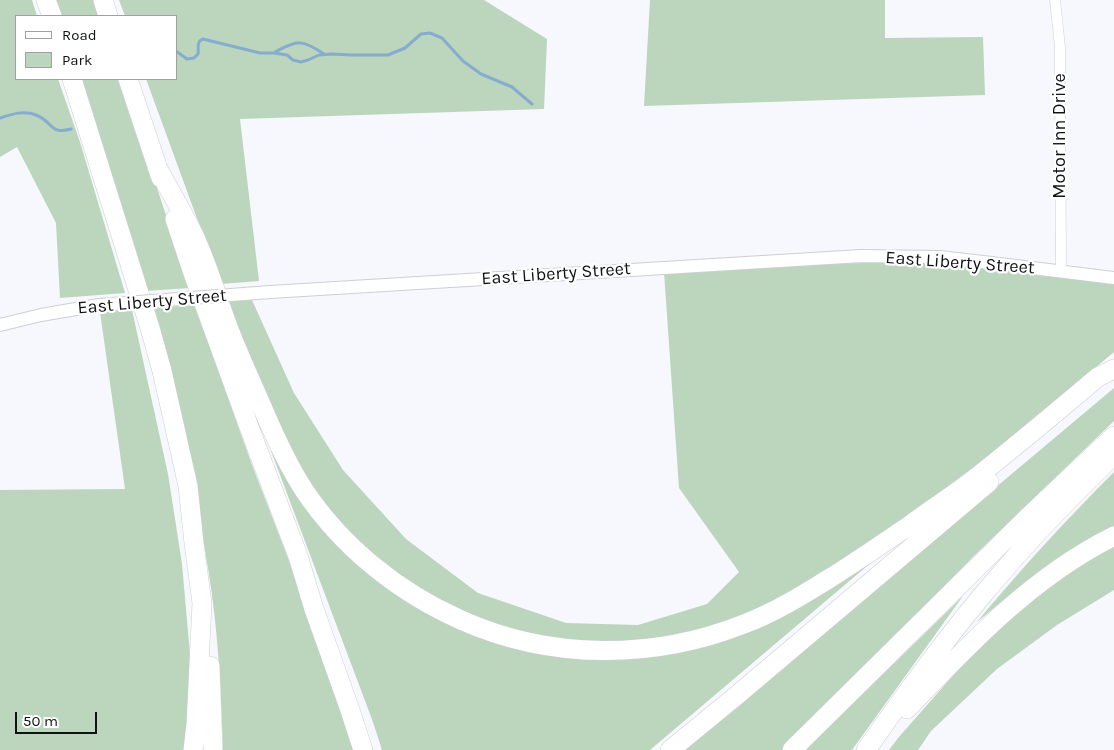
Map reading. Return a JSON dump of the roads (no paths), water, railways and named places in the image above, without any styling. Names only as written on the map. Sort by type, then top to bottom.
[{"type":"highway","points":[[46,0],[52,15]]},
{"type":"highway","points":[[103,0],[108,15]]},
{"type":"highway","points":[[72,80],[162,371],[188,486],[210,672],[213,750]]},
{"type":"highway","points":[[128,80],[194,276],[298,556],[314,610],[363,750]]},
{"type":"highway","points":[[157,167],[199,245],[230,332],[278,444],[297,480],[325,518],[355,551],[398,585],[425,602],[476,627],[508,638],[541,645],[596,651],[653,648],[679,644],[704,637],[744,624],[767,614],[811,590],[871,553],[981,474],[1098,378],[1114,369]]},
{"type":"highway","points":[[670,750],[1114,376]]},
{"type":"highway","points":[[792,750],[1114,436]]},
{"type":"highway","points":[[866,750],[907,691],[982,596],[1037,533],[1114,455]]},
{"type":"highway","points":[[877,750],[905,711],[972,641],[1038,585],[1068,563],[1114,536]]},
{"type":"highway","points":[[298,556],[322,604],[372,750]]},
{"type":"highway","points":[[193,750],[202,603]]},
{"type":"street","name":"Motor Inn Drive","points":[[1055,0],[1060,47],[1061,271]]},
{"type":"street","name":"East Liberty Street","points":[[0,325],[41,315],[99,305],[270,292],[861,256],[940,258],[1114,278]]},
{"type":"waterway","points":[[178,52],[187,59],[194,58],[198,54],[199,43],[203,39],[260,53],[287,55],[293,60],[301,62],[319,55],[388,55],[405,48],[421,34],[430,33],[442,38],[463,61],[481,74],[512,87],[532,104]]},
{"type":"waterway","points":[[275,52],[289,45],[300,43],[324,54]]},
{"type":"waterway","points":[[0,118],[27,113],[42,118],[55,129],[71,129]]}]
